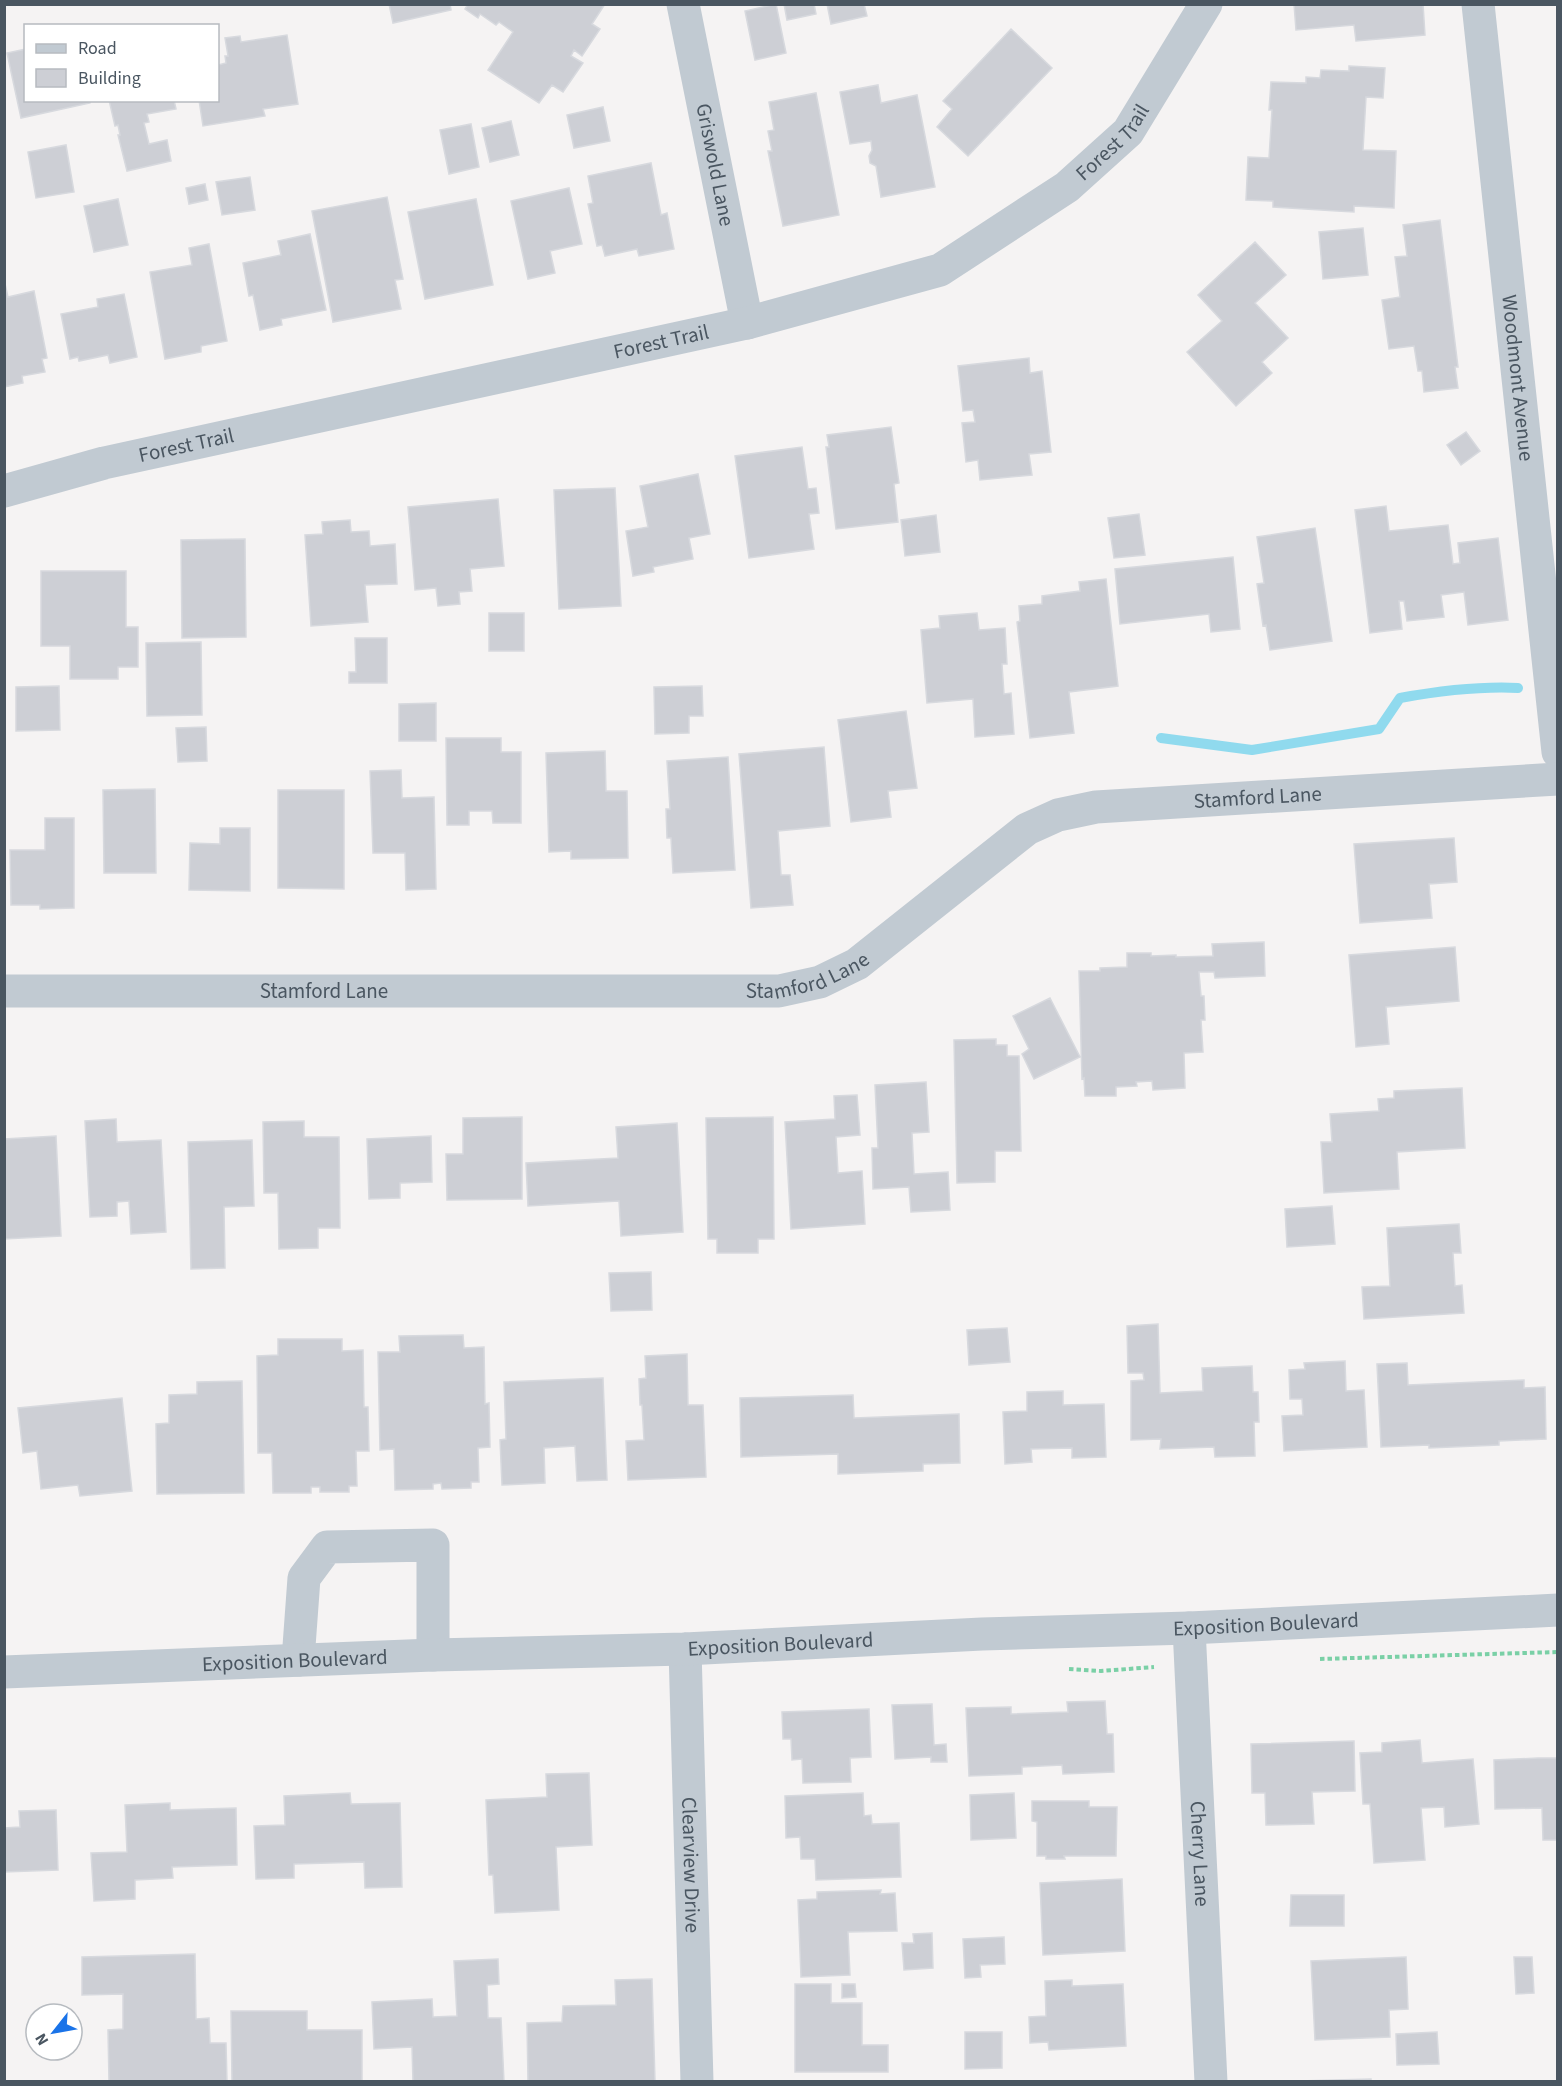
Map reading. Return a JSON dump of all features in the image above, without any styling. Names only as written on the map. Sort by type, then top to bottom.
[{"type":"street","name":"Griswold Lane","points":[[683,4],[747,323]]},
{"type":"street","name":"Forest Trail","points":[[4,491],[104,463],[747,323],[940,270],[1067,187],[1128,132],[1206,4]]},
{"type":"street","name":"Woodmont Avenue","points":[[1478,4],[1556,719],[1557,752]]},
{"type":"street","name":"Stamford Lane","points":[[4,991],[779,991],[820,982],[857,964],[1027,829],[1058,815],[1096,807],[1557,779]]},
{"type":"street","points":[[298,1660],[304,1578],[327,1547],[433,1545],[433,1655]]},
{"type":"street","name":"Exposition Boulevard","points":[[4,1672],[433,1655],[685,1649],[1557,1610]]},
{"type":"street","name":"Cherry Lane","points":[[1189,1628],[1211,2082]]},
{"type":"street","name":"Clearview Drive","points":[[685,1649],[697,2082]]},
{"type":"path","points":[[1313,1660],[1557,1652]]},
{"type":"building","points":[[389,4],[450,4],[451,10],[393,23]]},
{"type":"building","points":[[468,4],[605,4],[592,24],[600,29],[582,56],[574,50],[571,56],[583,63],[563,92],[552,85],[539,103],[488,70],[513,32],[499,22],[496,25],[480,14],[478,18],[465,9]]},
{"type":"building","points":[[776,4],[786,53],[755,60],[745,11]]},
{"type":"building","points":[[784,4],[814,4],[816,14],[787,20]]},
{"type":"building","points":[[827,4],[864,4],[867,16],[831,24]]},
{"type":"building","points":[[1294,4],[1423,4],[1425,35],[1356,41],[1354,25],[1296,30]]},
{"type":"building","points":[[1011,29],[1052,68],[968,156],[937,127],[952,109],[943,101]]},
{"type":"building","points":[[287,35],[298,104],[263,109],[265,116],[203,126],[199,102],[219,102],[219,65],[226,63],[225,56],[228,56],[225,38],[240,36],[241,42]]},
{"type":"building","points":[[24,49],[24,102],[90,103],[21,118],[7,53]]},
{"type":"building","points":[[1349,66],[1385,68],[1383,98],[1366,97],[1363,150],[1396,151],[1394,208],[1354,206],[1354,212],[1273,207],[1273,201],[1246,200],[1248,157],[1269,158],[1271,82],[1306,83],[1306,77],[1320,78],[1321,70],[1349,71]]},
{"type":"building","points":[[878,85],[881,103],[917,95],[935,187],[881,197],[876,166],[870,163],[871,141],[850,144],[840,92]]},
{"type":"building","points":[[816,93],[839,215],[783,226],[768,151],[772,151],[768,131],[774,130],[769,102]]},
{"type":"building","points":[[109,102],[174,102],[176,109],[147,114],[149,122],[144,123],[149,144],[167,140],[171,161],[127,171],[118,135],[120,135],[118,125],[115,126]]},
{"type":"building","points":[[603,107],[610,141],[574,148],[567,115]]},
{"type":"building","points":[[511,121],[519,155],[490,162],[482,128]]},
{"type":"building","points":[[471,124],[479,167],[449,174],[440,130]]},
{"type":"building","points":[[66,145],[74,192],[36,198],[28,152]]},
{"type":"building","points":[[651,163],[661,215],[667,213],[674,249],[639,256],[637,249],[605,256],[602,245],[597,246],[588,204],[593,203],[588,176]]},
{"type":"building","points":[[250,177],[255,210],[222,215],[216,182]]},
{"type":"building","points":[[205,184],[208,200],[189,204],[186,188]]},
{"type":"building","points":[[569,188],[582,244],[550,251],[555,273],[528,279],[511,201]]},
{"type":"building","points":[[387,197],[403,279],[395,280],[401,309],[333,322],[312,211]]},
{"type":"building","points":[[118,199],[128,245],[94,252],[84,206]]},
{"type":"building","points":[[476,199],[493,285],[425,299],[408,212]]},
{"type":"building","points":[[1440,220],[1458,367],[1455,367],[1458,388],[1424,392],[1422,371],[1418,371],[1414,346],[1389,349],[1382,300],[1400,297],[1395,257],[1407,256],[1403,225]]},
{"type":"building","points":[[1363,228],[1368,275],[1323,279],[1319,232]]},
{"type":"building","points":[[310,234],[326,310],[281,319],[282,325],[260,330],[253,295],[249,296],[243,263],[281,255],[278,241]]},
{"type":"building","points":[[1255,242],[1286,275],[1255,303],[1288,338],[1262,362],[1272,373],[1236,406],[1187,352],[1222,321],[1198,295]]},
{"type":"building","points":[[209,244],[227,341],[201,346],[201,352],[165,359],[150,272],[192,265],[189,248]]},
{"type":"building","points":[[5,284],[8,297],[34,291],[47,358],[42,359],[45,372],[22,376],[23,383],[4,387]]},
{"type":"building","points":[[124,294],[137,357],[110,363],[108,355],[79,361],[78,357],[70,359],[61,314],[98,307],[97,299]]},
{"type":"building","points":[[1029,358],[1030,373],[1042,371],[1051,452],[1029,454],[1032,475],[980,480],[978,460],[966,462],[962,423],[975,422],[973,410],[963,411],[958,366]]},
{"type":"building","points":[[891,427],[899,483],[894,484],[898,522],[836,529],[826,447],[829,447],[827,435]]},
{"type":"building","points":[[1466,432],[1480,451],[1461,465],[1447,445]]},
{"type":"building","points":[[802,447],[808,489],[816,488],[819,513],[809,514],[814,549],[749,558],[735,456]]},
{"type":"building","points":[[698,474],[710,534],[689,538],[693,559],[653,567],[654,572],[633,576],[626,531],[648,527],[640,486]]},
{"type":"building","points":[[615,488],[621,606],[559,609],[554,490]]},
{"type":"building","points":[[498,499],[504,566],[470,569],[472,591],[459,592],[460,604],[438,606],[436,588],[415,590],[408,507]]},
{"type":"building","points":[[1386,506],[1389,531],[1448,525],[1453,564],[1460,563],[1458,543],[1498,538],[1508,620],[1468,625],[1464,592],[1441,595],[1444,617],[1407,621],[1404,601],[1399,601],[1402,629],[1370,633],[1355,510]]},
{"type":"building","points":[[1139,514],[1145,555],[1114,558],[1108,518]]},
{"type":"building","points":[[936,515],[940,552],[905,556],[901,520]]},
{"type":"building","points":[[350,520],[351,532],[369,531],[370,546],[395,544],[397,584],[365,585],[368,622],[311,626],[305,535],[323,534],[322,522]]},
{"type":"building","points":[[1315,528],[1332,641],[1270,650],[1266,625],[1263,626],[1257,584],[1264,583],[1257,537]]},
{"type":"building","points":[[245,539],[246,637],[182,638],[181,540]]},
{"type":"building","points":[[1233,557],[1240,629],[1211,632],[1209,614],[1120,624],[1115,569]]},
{"type":"building","points":[[41,571],[126,571],[126,627],[138,627],[138,667],[118,667],[118,679],[70,679],[70,646],[41,646]]},
{"type":"building","points":[[1106,579],[1118,686],[1069,692],[1074,733],[1030,738],[1017,622],[1020,621],[1019,606],[1042,604],[1042,596],[1080,591],[1079,582]]},
{"type":"building","points":[[489,613],[524,613],[524,651],[489,651]]},
{"type":"building","points":[[977,613],[979,630],[1005,628],[1007,664],[1002,664],[1004,694],[1011,693],[1014,734],[975,737],[973,699],[927,703],[921,630],[940,628],[939,616]]},
{"type":"building","points":[[355,638],[387,638],[387,683],[349,683],[349,672],[356,672]]},
{"type":"building","points":[[201,642],[202,715],[147,716],[146,643]]},
{"type":"building","points":[[59,686],[60,730],[16,731],[16,687]]},
{"type":"building","points":[[702,686],[703,716],[689,716],[689,733],[655,734],[654,687]]},
{"type":"building","points":[[436,703],[436,741],[399,741],[399,704]]},
{"type":"building","points":[[906,711],[917,788],[888,791],[891,817],[851,822],[838,720]]},
{"type":"building","points":[[206,727],[207,761],[178,762],[176,728]]},
{"type":"building","points":[[446,738],[501,738],[501,752],[521,752],[521,823],[493,823],[492,811],[469,811],[469,825],[447,825]]},
{"type":"building","points":[[824,747],[830,826],[778,831],[781,875],[790,875],[793,905],[751,908],[739,754]]},
{"type":"building","points":[[605,751],[606,791],[627,791],[628,858],[571,859],[571,851],[549,852],[546,753]]},
{"type":"building","points":[[728,757],[735,870],[673,873],[671,838],[667,838],[666,809],[670,809],[667,761]]},
{"type":"building","points":[[401,770],[402,798],[434,797],[436,889],[406,890],[405,853],[373,853],[370,771]]},
{"type":"building","points":[[155,789],[156,873],[104,873],[103,790]]},
{"type":"building","points":[[278,790],[344,790],[344,889],[278,888]]},
{"type":"building","points":[[45,818],[74,818],[74,908],[40,909],[40,905],[11,905],[10,850],[45,850]]},
{"type":"building","points":[[220,828],[250,828],[250,891],[189,890],[190,843],[220,844]]},
{"type":"building","points":[[1454,838],[1457,882],[1429,884],[1432,918],[1360,923],[1354,844]]},
{"type":"building","points":[[1264,942],[1265,976],[1215,978],[1214,972],[1199,972],[1201,996],[1204,996],[1205,1020],[1201,1020],[1203,1052],[1184,1053],[1185,1088],[1153,1090],[1152,1081],[1136,1082],[1137,1086],[1116,1087],[1116,1096],[1085,1096],[1084,1078],[1082,1079],[1079,971],[1127,967],[1127,953],[1151,953],[1151,956],[1176,955],[1176,957],[1213,956],[1212,944]]},
{"type":"building","points":[[1455,947],[1459,1001],[1386,1007],[1389,1044],[1356,1047],[1349,955]]},
{"type":"building","points":[[1050,998],[1080,1057],[1034,1079],[1022,1054],[1029,1049],[1013,1016]]},
{"type":"building","points":[[996,1039],[996,1045],[1007,1045],[1007,1056],[1019,1056],[1021,1151],[995,1151],[995,1182],[957,1183],[954,1040]]},
{"type":"building","points":[[926,1082],[929,1132],[912,1133],[914,1174],[948,1172],[950,1210],[911,1212],[909,1187],[873,1189],[872,1148],[878,1148],[875,1085]]},
{"type":"building","points":[[1462,1088],[1465,1148],[1397,1152],[1399,1189],[1324,1193],[1321,1142],[1332,1142],[1330,1114],[1379,1111],[1378,1099],[1394,1098],[1394,1091]]},
{"type":"building","points":[[857,1095],[860,1135],[836,1137],[838,1173],[862,1171],[865,1224],[791,1229],[785,1122],[835,1119],[834,1096]]},
{"type":"building","points":[[522,1117],[522,1199],[447,1200],[446,1154],[463,1154],[463,1118]]},
{"type":"building","points":[[773,1117],[774,1239],[758,1239],[758,1253],[717,1253],[717,1239],[708,1239],[706,1118]]},
{"type":"building","points":[[116,1119],[117,1142],[161,1140],[166,1232],[131,1234],[129,1201],[117,1202],[117,1216],[90,1217],[85,1121]]},
{"type":"building","points":[[304,1121],[304,1137],[339,1137],[340,1228],[318,1228],[318,1248],[279,1249],[278,1193],[264,1193],[263,1122]]},
{"type":"building","points":[[677,1123],[683,1232],[621,1236],[619,1201],[528,1206],[526,1163],[618,1158],[616,1127]]},
{"type":"building","points":[[56,1136],[61,1236],[4,1239],[4,1139]]},
{"type":"building","points":[[431,1136],[432,1182],[400,1183],[400,1198],[369,1199],[367,1139]]},
{"type":"building","points":[[252,1140],[254,1206],[224,1207],[225,1268],[191,1269],[188,1142]]},
{"type":"building","points":[[1332,1206],[1335,1244],[1287,1247],[1285,1209]]},
{"type":"building","points":[[1459,1224],[1461,1253],[1453,1253],[1455,1286],[1462,1285],[1464,1313],[1364,1319],[1362,1287],[1390,1286],[1387,1228]]},
{"type":"building","points":[[651,1272],[652,1310],[611,1311],[609,1273]]},
{"type":"building","points":[[1158,1324],[1160,1393],[1203,1391],[1202,1368],[1252,1366],[1253,1392],[1258,1392],[1259,1422],[1254,1422],[1255,1456],[1215,1457],[1214,1447],[1160,1449],[1161,1439],[1131,1440],[1131,1381],[1144,1380],[1143,1373],[1128,1373],[1127,1326]]},
{"type":"building","points":[[1007,1328],[1010,1362],[969,1365],[967,1330]]},
{"type":"building","points":[[463,1335],[464,1348],[484,1347],[485,1404],[489,1403],[490,1447],[478,1448],[479,1482],[471,1482],[471,1488],[442,1489],[441,1483],[433,1484],[433,1489],[395,1490],[394,1449],[380,1450],[378,1352],[400,1352],[399,1336]]},
{"type":"building","points":[[278,1339],[342,1339],[342,1351],[363,1350],[364,1407],[368,1407],[369,1451],[356,1451],[357,1486],[349,1486],[349,1492],[320,1492],[320,1487],[311,1487],[311,1493],[273,1493],[272,1453],[258,1453],[257,1356],[278,1355]]},
{"type":"building","points":[[687,1354],[688,1405],[703,1405],[706,1477],[628,1480],[626,1441],[644,1440],[639,1379],[646,1378],[645,1356]]},
{"type":"building","points":[[1345,1361],[1346,1391],[1364,1390],[1367,1447],[1284,1451],[1282,1416],[1303,1415],[1302,1399],[1290,1399],[1289,1370],[1305,1369],[1304,1363]]},
{"type":"building","points":[[1407,1363],[1408,1385],[1524,1380],[1524,1388],[1545,1387],[1546,1439],[1499,1441],[1499,1445],[1429,1448],[1429,1445],[1381,1447],[1377,1364]]},
{"type":"building","points":[[603,1378],[607,1480],[577,1481],[575,1446],[544,1448],[545,1483],[502,1485],[500,1440],[506,1439],[504,1382]]},
{"type":"building","points":[[242,1381],[244,1493],[157,1494],[156,1424],[169,1423],[169,1395],[197,1394],[197,1382]]},
{"type":"building","points":[[1063,1391],[1063,1405],[1104,1404],[1106,1457],[1072,1458],[1072,1448],[1031,1449],[1032,1462],[1005,1464],[1003,1412],[1027,1411],[1027,1392]]},
{"type":"building","points":[[853,1395],[854,1418],[959,1414],[960,1463],[923,1464],[923,1471],[838,1474],[838,1454],[741,1457],[740,1398]]},
{"type":"building","points":[[122,1398],[132,1491],[80,1496],[78,1485],[41,1489],[37,1451],[23,1453],[18,1408]]},
{"type":"building","points":[[1105,1701],[1107,1734],[1113,1734],[1114,1772],[1063,1774],[1062,1765],[1022,1767],[1022,1774],[969,1776],[966,1708],[1011,1707],[1011,1714],[1068,1712],[1067,1702]]},
{"type":"building","points":[[932,1704],[934,1745],[946,1744],[947,1762],[931,1762],[931,1757],[895,1759],[892,1705]]},
{"type":"building","points":[[869,1709],[871,1757],[850,1758],[851,1782],[803,1783],[802,1759],[792,1760],[791,1739],[783,1739],[782,1712]]},
{"type":"building","points":[[1420,1740],[1422,1763],[1473,1759],[1479,1824],[1445,1827],[1444,1807],[1421,1808],[1425,1860],[1374,1863],[1370,1804],[1363,1804],[1360,1753],[1382,1752],[1382,1743]]},
{"type":"building","points":[[1354,1741],[1355,1791],[1312,1792],[1314,1824],[1266,1825],[1265,1793],[1252,1793],[1251,1744]]},
{"type":"building","points":[[1558,1758],[1558,1840],[1543,1840],[1542,1808],[1495,1809],[1494,1760]]},
{"type":"building","points":[[589,1773],[592,1845],[556,1847],[559,1910],[495,1913],[493,1875],[489,1875],[486,1800],[547,1797],[546,1774]]},
{"type":"building","points":[[350,1793],[351,1804],[400,1803],[402,1887],[365,1888],[364,1862],[294,1864],[294,1878],[256,1879],[254,1826],[285,1825],[284,1796]]},
{"type":"building","points":[[863,1793],[864,1816],[871,1815],[872,1824],[899,1823],[901,1877],[816,1880],[815,1859],[801,1859],[800,1837],[786,1838],[785,1796]]},
{"type":"building","points":[[1014,1793],[1016,1838],[971,1840],[970,1795]]},
{"type":"building","points":[[1032,1801],[1089,1801],[1089,1807],[1117,1807],[1116,1856],[1064,1856],[1065,1859],[1046,1859],[1046,1856],[1037,1856],[1037,1822],[1032,1821]]},
{"type":"building","points":[[170,1803],[170,1810],[236,1808],[237,1865],[172,1867],[173,1878],[135,1880],[135,1899],[94,1901],[91,1853],[127,1852],[125,1805]]},
{"type":"building","points":[[56,1810],[58,1870],[4,1872],[4,1828],[20,1827],[19,1811]]},
{"type":"building","points":[[1122,1879],[1125,1951],[1043,1955],[1040,1883]]},
{"type":"building","points":[[881,1890],[880,1894],[895,1893],[897,1931],[848,1932],[850,1975],[801,1977],[798,1900],[817,1899],[817,1892]]},
{"type":"building","points":[[1291,1895],[1344,1895],[1344,1926],[1290,1926]]},
{"type":"building","points":[[932,1933],[933,1968],[904,1970],[902,1943],[914,1943],[913,1934]]},
{"type":"building","points":[[1004,1937],[1005,1964],[980,1965],[981,1977],[965,1978],[963,1939]]},
{"type":"building","points":[[195,1954],[196,2019],[209,2018],[210,2043],[226,2043],[227,2082],[109,2082],[108,2030],[123,2029],[123,1994],[82,1995],[82,1957]]},
{"type":"building","points":[[1406,1957],[1408,2009],[1389,2010],[1390,2037],[1315,2040],[1311,1961]]},
{"type":"building","points":[[1514,1957],[1532,1957],[1534,1993],[1516,1994]]},
{"type":"building","points":[[498,1959],[499,1984],[487,1985],[488,2018],[501,2018],[504,2082],[413,2082],[412,2047],[374,2049],[372,2002],[432,1999],[433,2017],[457,2016],[454,1961]]},
{"type":"building","points":[[652,1979],[655,2081],[528,2082],[527,2023],[562,2022],[563,2006],[616,2005],[615,1980]]},
{"type":"building","points":[[1072,1980],[1072,1986],[1123,1984],[1126,2046],[1049,2050],[1048,2042],[1030,2043],[1029,2017],[1046,2016],[1045,1981]]},
{"type":"building","points":[[795,1984],[831,1984],[831,2003],[862,2003],[862,2045],[888,2045],[888,2072],[795,2072]]},
{"type":"building","points":[[842,1984],[855,1984],[856,1997],[842,1998]]},
{"type":"building","points":[[231,2011],[307,2011],[307,2030],[362,2030],[362,2082],[232,2082]]},
{"type":"building","points":[[965,2032],[1002,2032],[1002,2068],[965,2069]]},
{"type":"building","points":[[1437,2032],[1439,2064],[1397,2065],[1396,2034]]},
{"type":"building","points":[[1371,2079],[1371,2082],[1298,2081]]},
{"type":"waterway","points":[[1161,738],[1252,750],[1379,729],[1400,698],[1459,690],[1518,688]]}]
